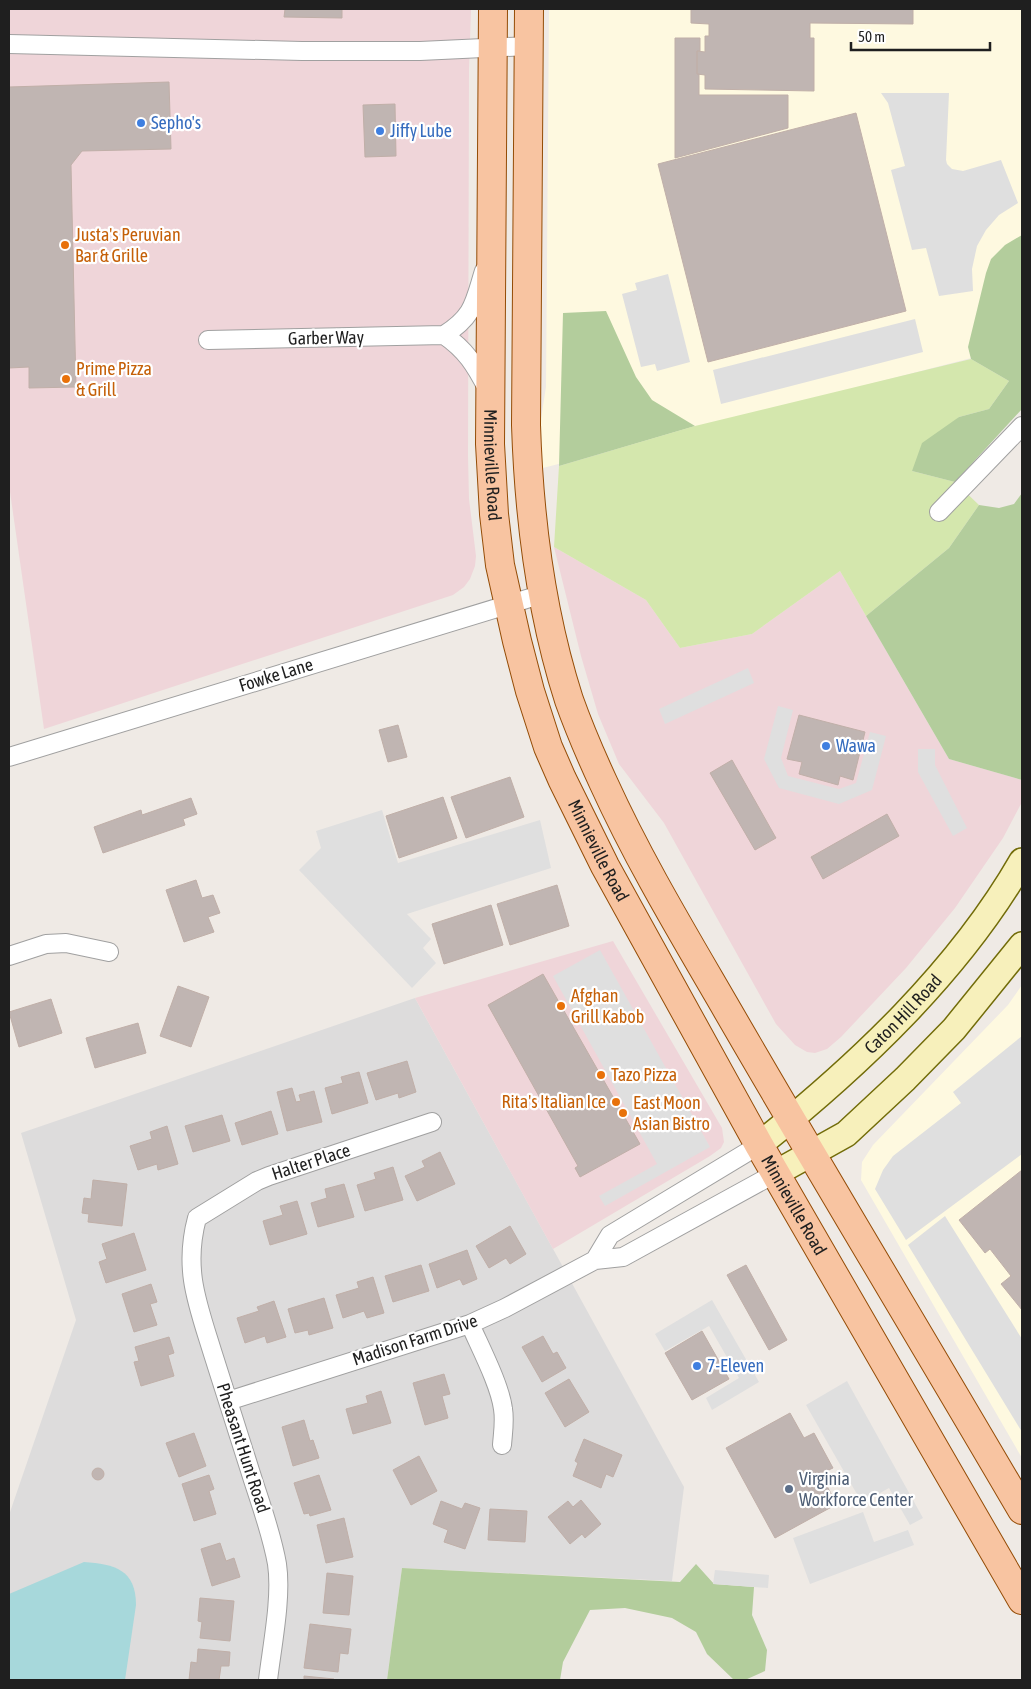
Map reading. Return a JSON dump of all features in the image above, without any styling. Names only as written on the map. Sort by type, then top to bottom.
[{"type":"main road","name":"Minnieville Road","points":[[493,9],[490,444],[494,514],[500,565],[517,641],[539,721],[562,779],[605,866],[760,1145],[1022,1600]]},
{"type":"main road","name":"Minnieville Road","points":[[529,9],[526,425],[530,514],[542,594],[558,664],[570,702],[586,745],[616,809],[663,898],[791,1120],[1022,1510]]},
{"type":"main road","name":"Caton Hill Road","points":[[760,1145],[791,1120],[870,1048],[918,1001],[978,929],[1022,861]]},
{"type":"main road","points":[[776,1172],[846,1134],[905,1079],[954,1029],[1022,945]]},
{"type":"street","points":[[9,44],[302,52],[420,51],[528,46]]},
{"type":"street","points":[[490,249],[473,308],[462,322],[444,335],[456,343],[469,356],[490,394]]},
{"type":"street","name":"Garber Way","points":[[208,340],[444,335]]},
{"type":"street","points":[[939,512],[1022,426]]},
{"type":"street","name":"Fowke Lane","points":[[9,757],[542,594]]},
{"type":"street","points":[[9,956],[46,944],[66,943],[109,952]]},
{"type":"street","name":"Halter Place","points":[[197,1218],[257,1180],[432,1122]]},
{"type":"street","points":[[595,1260],[610,1235],[760,1145]]},
{"type":"street","name":"Madison Farm Drive","points":[[228,1401],[470,1324],[505,1308],[595,1260],[623,1257],[776,1172]]},
{"type":"street","name":"Pheasant Hunt Road","points":[[197,1218],[192,1237],[190,1264],[194,1290],[271,1536],[277,1566],[278,1590],[268,1680]]},
{"type":"street","points":[[470,1324],[499,1391],[503,1407],[502,1445]]},
{"type":"shaded area","points":[[9,9],[471,9],[469,69],[468,456],[469,499],[476,556],[475,566],[470,579],[464,587],[453,595],[44,729],[9,485]]},
{"type":"shaded area","points":[[549,9],[1022,9],[1022,345],[535,470],[536,450],[546,387]]},
{"type":"shaded area","points":[[881,93],[949,93],[947,164],[952,169],[963,171],[1001,160],[1018,203],[999,215],[986,230],[977,246],[972,269],[973,291],[939,296],[926,248],[912,250],[891,170],[905,166],[888,103]]},
{"type":"shaded area","points":[[668,274],[690,362],[657,371],[655,364],[641,367],[622,294],[637,290],[635,283]]},
{"type":"shaded area","points":[[915,319],[923,352],[721,404],[713,370]]},
{"type":"shaded area","points":[[554,547],[646,600],[680,648],[752,634],[840,571],[949,759],[1022,780],[1022,802],[1003,838],[955,908],[906,968],[841,1037],[827,1049],[815,1053],[807,1052],[795,1045],[776,1024],[664,823],[619,764],[598,714],[581,656]]},
{"type":"shaded area","points":[[748,668],[754,683],[665,724],[659,709]]},
{"type":"shaded area","points":[[778,706],[793,710],[781,758],[788,776],[839,789],[856,783],[870,732],[886,736],[872,790],[839,804],[779,788],[764,759]]},
{"type":"shaded area","points":[[918,749],[935,749],[935,765],[967,828],[953,836],[918,772]]},
{"type":"shaded area","points":[[382,810],[398,863],[540,820],[551,868],[407,914],[431,939],[423,948],[436,963],[412,988],[299,870],[321,848],[316,831]]},
{"type":"shaded area","points":[[613,941],[722,1128],[724,1142],[721,1148],[710,1156],[553,1249],[415,998]]},
{"type":"shaded area","points":[[600,950],[710,1147],[605,1206],[599,1196],[657,1164],[553,976]]},
{"type":"shaded area","points":[[1022,985],[1022,1458],[861,1180],[862,1162],[873,1145],[1008,1005]]},
{"type":"shaded area","points":[[415,998],[684,1487],[672,1581],[402,1568],[387,1680],[9,1680],[9,1515],[76,1320],[21,1133]]},
{"type":"shaded area","points":[[1022,1036],[1022,1154],[906,1240],[875,1189],[883,1170],[893,1156],[961,1103],[953,1092]]},
{"type":"shaded area","points":[[945,1216],[1022,1339],[1022,1432],[908,1245]]},
{"type":"shaded area","points":[[712,1300],[759,1382],[712,1410],[706,1398],[739,1378],[709,1326],[665,1351],[655,1334]]},
{"type":"shaded area","points":[[847,1381],[923,1518],[910,1525],[889,1488],[862,1503],[806,1405]]},
{"type":"shaded area","points":[[863,1512],[874,1542],[908,1530],[914,1545],[810,1584],[793,1538]]},
{"type":"shaded area","points":[[715,1570],[769,1575],[768,1588],[713,1584]]},
{"type":"green space","points":[[1022,235],[1022,409],[955,482],[912,471],[922,443],[959,417],[989,409],[1009,381],[971,359],[968,347],[991,259],[1005,245]]},
{"type":"green space","points":[[606,311],[636,377],[652,400],[695,426],[559,466],[563,313]]},
{"type":"green space","points":[[971,359],[1009,381],[989,409],[959,417],[912,471],[955,482],[979,505],[949,548],[866,616],[840,571],[752,634],[680,648],[646,600],[554,547],[559,466],[695,426]]},
{"type":"green space","points":[[1022,493],[1022,780],[949,759],[866,616],[949,548],[979,505],[999,508],[1014,504]]},
{"type":"green space","points":[[696,1564],[714,1584],[754,1587],[752,1615],[767,1650],[765,1671],[745,1680],[734,1680],[707,1654],[696,1632],[672,1618],[625,1608],[590,1610],[563,1662],[560,1680],[387,1680],[402,1568],[680,1582]]},
{"type":"water","points":[[84,1562],[114,1567],[122,1571],[132,1584],[136,1605],[125,1680],[9,1680],[9,1594]]},
{"type":"building","points":[[285,9],[342,9],[342,18],[284,17]]},
{"type":"building","points":[[691,9],[913,9],[913,24],[810,23],[810,38],[814,38],[814,91],[705,89],[705,75],[697,74],[697,51],[705,52],[705,36],[709,36],[709,24],[691,23]]},
{"type":"building","points":[[675,38],[700,38],[700,51],[697,51],[699,95],[788,95],[788,128],[675,158]]},
{"type":"building","points":[[169,82],[171,149],[82,151],[71,165],[76,387],[29,388],[29,367],[9,368],[9,87]]},
{"type":"building","name":"Jiffy Lube","points":[[395,104],[396,156],[365,157],[363,105]]},
{"type":"building","points":[[856,113],[906,311],[708,362],[658,164]]},
{"type":"building","name":"Wawa","points":[[799,715],[865,732],[853,780],[840,776],[838,785],[799,774],[802,762],[787,759]]},
{"type":"building","points":[[398,725],[407,757],[388,762],[379,730]]},
{"type":"building","points":[[732,760],[776,838],[755,850],[710,773]]},
{"type":"building","points":[[510,777],[524,817],[466,838],[451,797]]},
{"type":"building","points":[[443,797],[457,838],[399,858],[386,816]]},
{"type":"building","points":[[191,798],[197,814],[183,819],[185,825],[103,853],[94,827],[141,810],[142,815]]},
{"type":"building","points":[[887,814],[899,836],[823,879],[811,857]]},
{"type":"building","points":[[196,880],[202,898],[213,895],[220,913],[208,917],[214,932],[184,942],[166,890]]},
{"type":"building","points":[[557,885],[569,926],[510,945],[497,904]]},
{"type":"building","points":[[491,905],[503,945],[444,964],[432,924]]},
{"type":"building","points":[[543,974],[640,1144],[580,1177],[575,1168],[578,1166],[488,1005]]},
{"type":"building","points":[[178,986],[209,997],[191,1047],[160,1036]]},
{"type":"building","points":[[51,999],[62,1033],[19,1047],[9,1012]]},
{"type":"building","points":[[138,1023],[146,1053],[95,1068],[86,1038]]},
{"type":"building","points":[[407,1061],[416,1092],[399,1098],[398,1093],[376,1100],[367,1073]]},
{"type":"building","points":[[359,1072],[368,1103],[332,1114],[325,1088],[343,1083],[341,1077]]},
{"type":"building","points":[[292,1088],[296,1102],[301,1101],[299,1095],[314,1091],[322,1122],[287,1131],[277,1092]]},
{"type":"building","points":[[271,1111],[278,1134],[242,1145],[235,1123]]},
{"type":"building","points":[[222,1115],[230,1141],[193,1152],[185,1126]]},
{"type":"building","points":[[167,1126],[178,1164],[158,1170],[157,1164],[138,1170],[130,1146],[152,1139],[150,1132]]},
{"type":"building","points":[[440,1152],[455,1184],[417,1201],[405,1176],[425,1167],[422,1161]]},
{"type":"building","points":[[393,1167],[403,1200],[365,1211],[357,1185],[376,1179],[374,1173]]},
{"type":"building","points":[[1022,1170],[1022,1310],[1001,1284],[1011,1276],[990,1249],[985,1253],[959,1220]]},
{"type":"building","points":[[93,1180],[127,1184],[122,1226],[88,1222],[89,1214],[82,1213],[84,1198],[91,1199]]},
{"type":"building","points":[[344,1184],[354,1217],[318,1227],[311,1203],[327,1198],[325,1189]]},
{"type":"building","points":[[297,1201],[307,1234],[270,1245],[263,1221],[283,1215],[280,1206]]},
{"type":"building","points":[[510,1226],[526,1254],[510,1264],[506,1258],[489,1268],[476,1246]]},
{"type":"building","points":[[134,1233],[146,1270],[106,1283],[99,1262],[107,1259],[102,1244]]},
{"type":"building","points":[[467,1250],[477,1279],[463,1285],[460,1279],[437,1288],[429,1264]]},
{"type":"building","points":[[421,1265],[429,1291],[393,1302],[385,1276]]},
{"type":"building","name":"7-Eleven","points":[[746,1265],[787,1340],[769,1350],[727,1275]]},
{"type":"building","points":[[373,1277],[384,1313],[367,1318],[364,1311],[343,1318],[336,1295],[359,1288],[357,1282]]},
{"type":"building","points":[[151,1284],[157,1302],[150,1304],[157,1325],[134,1332],[122,1294]]},
{"type":"building","points":[[324,1298],[333,1328],[309,1335],[308,1330],[295,1333],[288,1309]]},
{"type":"building","points":[[274,1301],[286,1337],[267,1343],[265,1336],[245,1343],[237,1318],[259,1311],[257,1307]]},
{"type":"building","name":"7-Eleven","points":[[702,1331],[729,1379],[692,1400],[665,1353]]},
{"type":"building","points":[[543,1336],[553,1354],[557,1352],[566,1368],[542,1382],[522,1347]]},
{"type":"building","points":[[169,1337],[174,1353],[168,1355],[174,1376],[141,1386],[134,1362],[139,1361],[135,1347]]},
{"type":"building","points":[[444,1374],[450,1394],[442,1396],[448,1418],[425,1425],[413,1383]]},
{"type":"building","points":[[569,1379],[589,1412],[565,1427],[545,1393]]},
{"type":"building","points":[[381,1391],[391,1423],[353,1434],[346,1409],[368,1403],[366,1396]]},
{"type":"building","name":"Virginia Workforce Center","points":[[790,1413],[804,1438],[814,1433],[833,1468],[820,1474],[837,1504],[775,1538],[726,1448]]},
{"type":"building","points":[[304,1420],[310,1441],[313,1440],[319,1458],[293,1466],[282,1427]]},
{"type":"building","points":[[194,1433],[206,1466],[179,1477],[166,1443]]},
{"type":"building","points":[[584,1439],[622,1455],[613,1477],[606,1474],[601,1488],[573,1476],[578,1463],[575,1461]]},
{"type":"building","points":[[419,1456],[437,1491],[411,1505],[393,1470]]},
{"type":"building","points":[[100,1468],[103,1469],[103,1479],[96,1480],[93,1479],[92,1472],[93,1469]]},
{"type":"building","points":[[209,1475],[214,1489],[209,1491],[216,1514],[194,1521],[182,1484]]},
{"type":"building","points":[[319,1475],[331,1510],[310,1516],[309,1513],[304,1514],[294,1483]]},
{"type":"building","points":[[581,1500],[601,1524],[585,1538],[582,1534],[570,1544],[548,1517],[568,1501],[573,1507]]},
{"type":"building","points":[[441,1501],[462,1509],[465,1503],[480,1508],[465,1549],[444,1542],[448,1530],[433,1524]]},
{"type":"building","points":[[490,1509],[527,1511],[525,1542],[488,1540]]},
{"type":"building","points":[[344,1518],[353,1557],[326,1563],[317,1525]]},
{"type":"building","points":[[220,1543],[226,1561],[234,1558],[240,1577],[212,1586],[201,1549]]},
{"type":"building","points":[[327,1573],[353,1576],[349,1615],[323,1613]]},
{"type":"building","points":[[200,1598],[234,1601],[230,1641],[200,1638],[202,1622],[198,1621]]},
{"type":"building","points":[[310,1624],[351,1629],[348,1654],[340,1653],[338,1672],[304,1668]]},
{"type":"building","points":[[198,1649],[230,1652],[229,1666],[221,1666],[219,1680],[189,1680],[191,1662],[197,1663]]},
{"type":"building","points":[[304,1676],[334,1679],[304,1680]]},
{"type":"place","name":"Sepho's","points":[[141,123]]},
{"type":"place","name":"Jiffy Lube","points":[[380,131]]},
{"type":"place","name":"Justa's Peruvian Bar & Grille","points":[[65,245]]},
{"type":"place","name":"Prime Pizza & Grill","points":[[66,379]]},
{"type":"place","name":"Wawa","points":[[826,746]]},
{"type":"place","name":"Afghan Grill Kabob","points":[[561,1006]]},
{"type":"place","name":"Tazo Pizza","points":[[601,1075]]},
{"type":"place","name":"Rita's Italian Ice","points":[[616,1102]]},
{"type":"place","name":"East Moon Asian Bistro","points":[[623,1113]]},
{"type":"place","name":"7-Eleven","points":[[697,1366]]},
{"type":"place","name":"Virginia Workforce Center","points":[[789,1489]]}]
